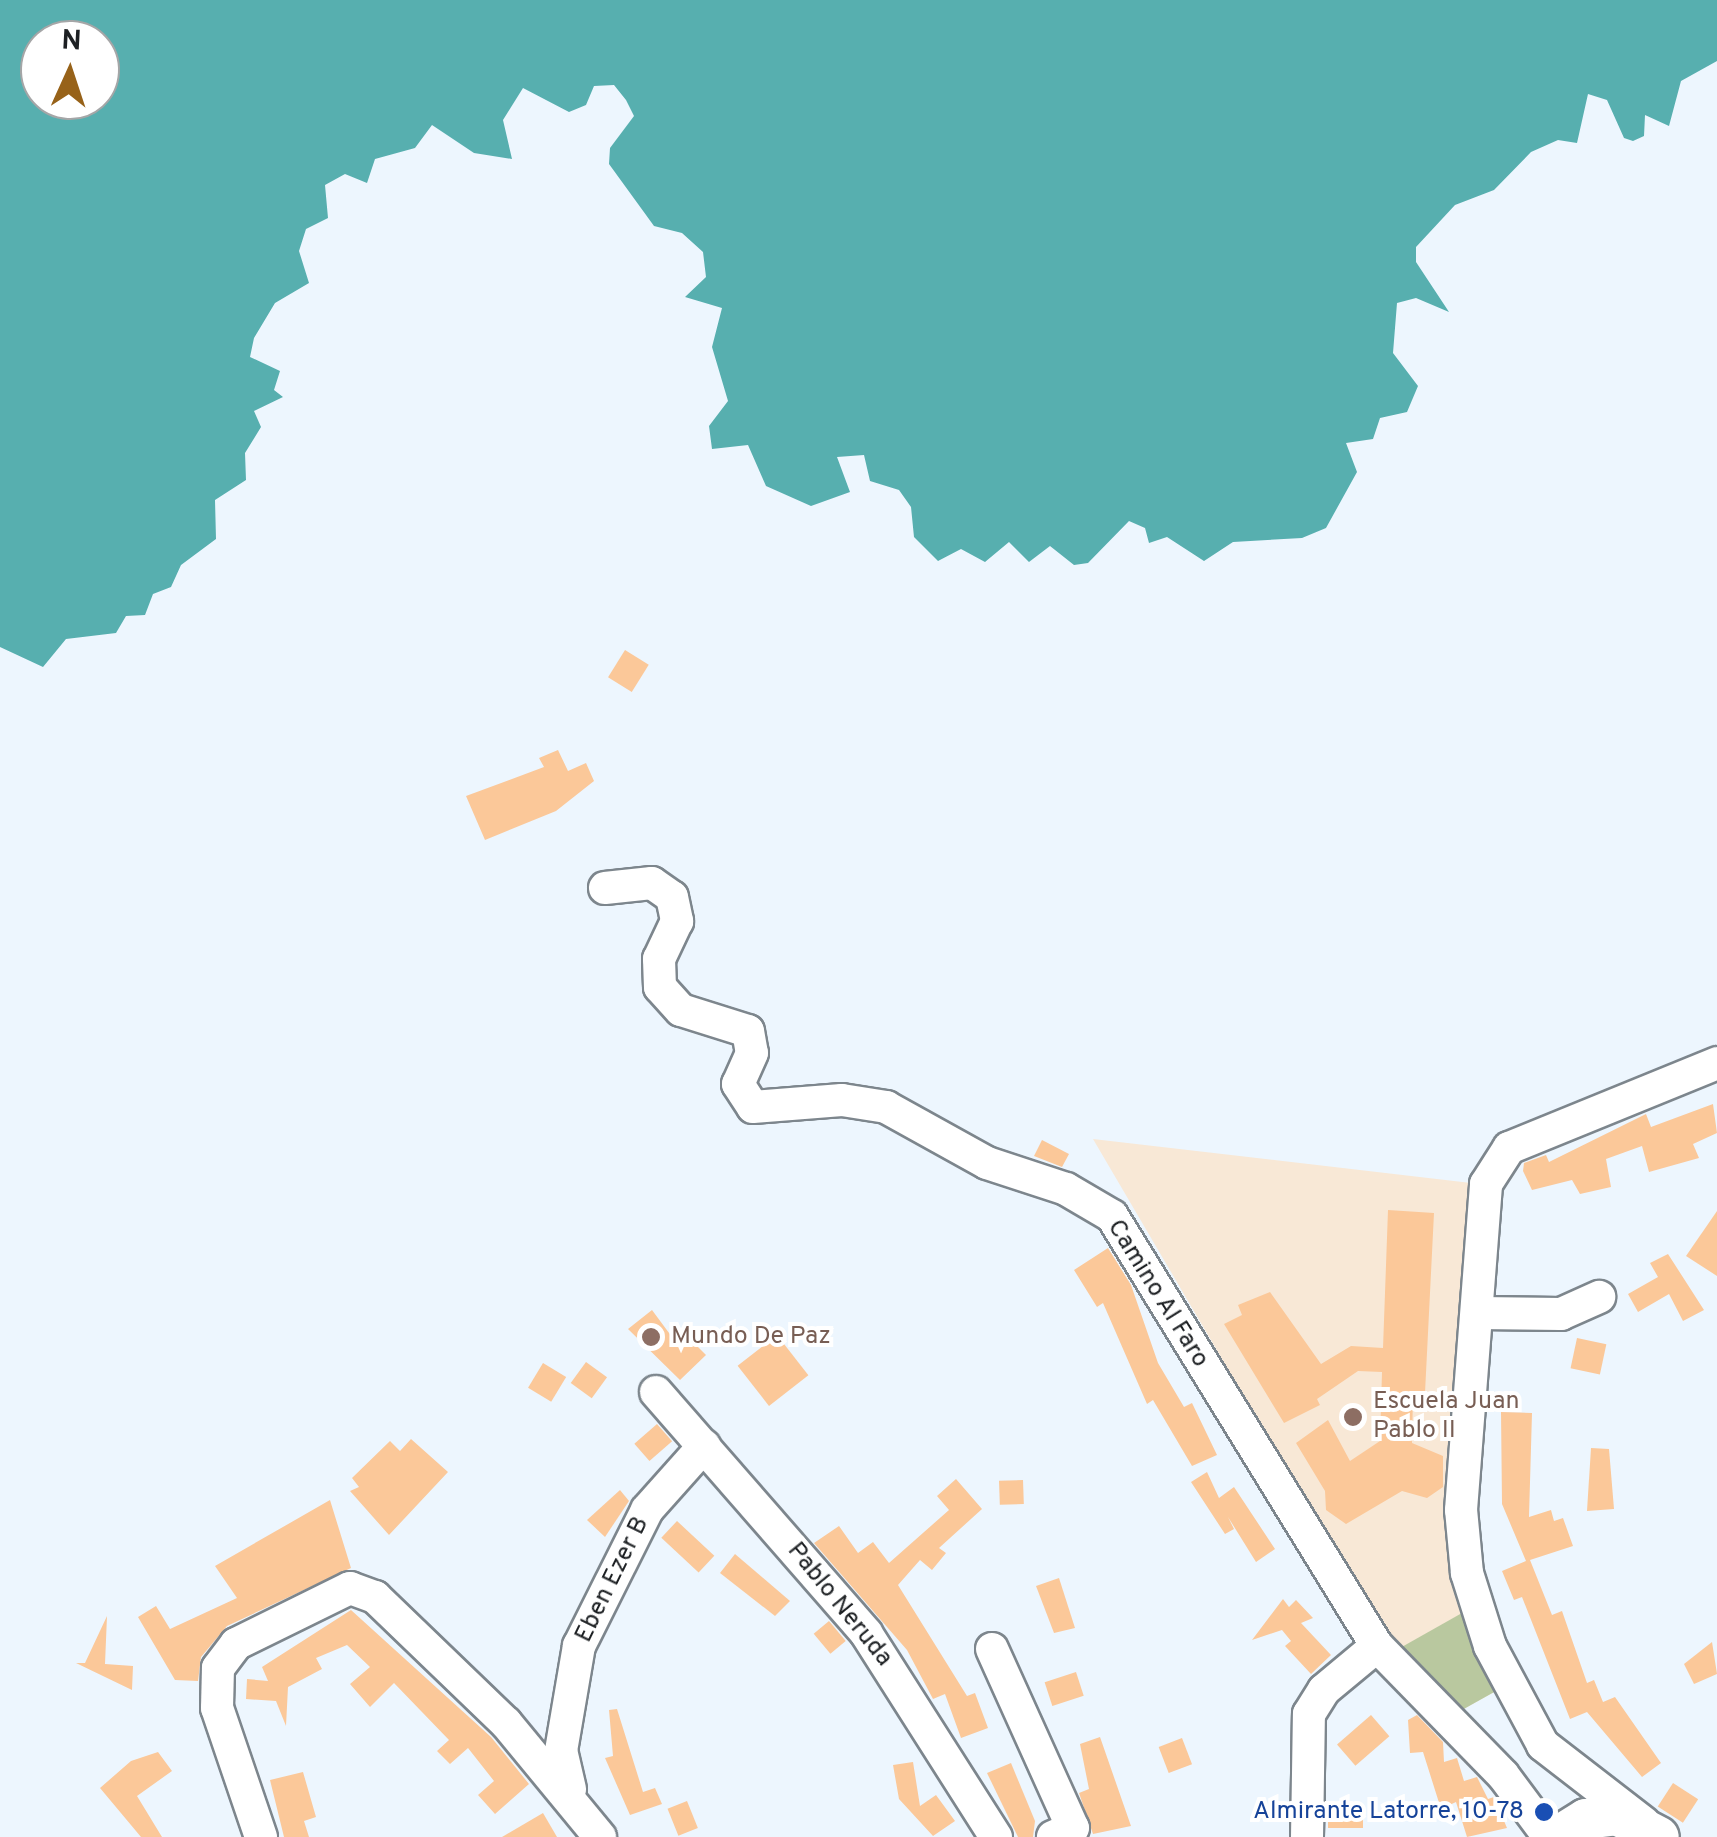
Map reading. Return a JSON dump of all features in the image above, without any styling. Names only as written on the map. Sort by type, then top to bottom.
[{"type":"main road","points":[[1557,1837],[1601,1816],[1653,1831]]},
{"type":"street","name":"Camino Al Faro","points":[[605,888],[652,883],[672,897],[677,921],[659,959],[660,987],[681,1010],[748,1031],[752,1053],[738,1084],[753,1107],[842,1100],[886,1106],[987,1163],[1066,1189],[1112,1216],[1376,1646],[1502,1775],[1550,1837]]},
{"type":"street","points":[[1653,1831],[1543,1745],[1490,1646],[1461,1540],[1486,1184],[1501,1155],[1717,1063]]},
{"type":"street","points":[[1479,1313],[1550,1316],[1599,1297]]},
{"type":"street","name":"Pablo Neruda","points":[[656,1392],[866,1633],[996,1837]]},
{"type":"street","name":"Eben Ezer B","points":[[582,1837],[561,1751],[579,1646],[647,1510],[704,1446]]},
{"type":"street","name":"Eben Ezer B","points":[[261,1837],[217,1708],[218,1668],[236,1644],[334,1591],[358,1588],[375,1598],[571,1794],[600,1837]]},
{"type":"street","points":[[1307,1837],[1309,1714],[1324,1690],[1376,1646]]},
{"type":"street","points":[[992,1649],[1073,1828],[1052,1837]]},
{"type":"street","points":[[1502,1775],[1543,1745]]},
{"type":"shaded area","name":"Escuela Juan Pablo II","points":[[1093,1139],[1471,1183],[1450,1544],[1462,1613],[1496,1691],[1462,1710],[1371,1613]]},
{"type":"green space","points":[[1462,1613],[1496,1691],[1462,1710],[1400,1648]]},
{"type":"water","points":[[0,0],[1717,0],[1717,61],[1681,81],[1669,126],[1645,115],[1644,136],[1633,141],[1624,138],[1607,100],[1588,94],[1577,143],[1558,140],[1531,152],[1494,190],[1455,205],[1416,247],[1416,262],[1449,312],[1416,298],[1397,303],[1393,353],[1418,386],[1407,412],[1380,418],[1373,439],[1346,443],[1357,472],[1326,528],[1302,538],[1233,542],[1204,561],[1167,537],[1149,543],[1145,528],[1129,521],[1088,563],[1074,565],[1050,546],[1029,562],[1009,542],[985,562],[961,549],[938,561],[914,537],[911,507],[899,490],[870,481],[864,455],[837,457],[850,492],[811,506],[766,486],[748,445],[712,449],[709,426],[728,401],[712,347],[722,308],[685,297],[706,277],[703,252],[682,233],[654,226],[609,164],[610,148],[634,116],[626,100],[614,85],[594,86],[586,105],[569,112],[523,88],[503,120],[512,159],[474,153],[432,125],[415,148],[375,159],[367,183],[345,174],[325,185],[328,218],[306,229],[299,251],[309,283],[275,303],[254,338],[250,357],[280,371],[274,390],[283,397],[254,411],[261,427],[245,453],[246,480],[215,500],[216,539],[181,565],[171,587],[153,594],[145,615],[126,616],[116,633],[66,639],[43,667],[0,647]]},
{"type":"building","points":[[625,650],[649,665],[632,692],[608,677]]},
{"type":"building","points":[[558,750],[568,771],[586,763],[594,781],[556,811],[485,840],[466,796],[544,767],[539,758]]},
{"type":"building","points":[[1713,1104],[1717,1133],[1693,1144],[1699,1158],[1649,1172],[1642,1146],[1606,1159],[1611,1187],[1580,1194],[1572,1180],[1532,1190],[1523,1171],[1524,1163],[1546,1155],[1549,1162],[1646,1114],[1651,1127]]},
{"type":"building","points":[[1042,1140],[1069,1154],[1062,1167],[1034,1156]]},
{"type":"building","points":[[1388,1210],[1434,1213],[1425,1393],[1413,1394],[1412,1443],[1443,1456],[1443,1487],[1427,1498],[1402,1491],[1346,1524],[1326,1510],[1325,1491],[1296,1443],[1328,1420],[1350,1461],[1380,1441],[1382,1372],[1358,1371],[1317,1399],[1320,1405],[1284,1423],[1224,1324],[1242,1315],[1238,1305],[1270,1292],[1321,1364],[1351,1346],[1383,1348]]},
{"type":"building","points":[[1717,1211],[1717,1276],[1686,1256]]},
{"type":"building","points":[[1108,1248],[1131,1285],[1158,1363],[1184,1407],[1192,1403],[1217,1455],[1192,1466],[1153,1400],[1147,1404],[1103,1303],[1097,1307],[1074,1270]]},
{"type":"building","points":[[1668,1254],[1704,1310],[1683,1321],[1669,1294],[1638,1312],[1628,1294],[1658,1277],[1650,1263]]},
{"type":"building","points":[[652,1310],[672,1337],[680,1329],[706,1355],[680,1380],[628,1329]]},
{"type":"building","points":[[777,1335],[808,1375],[769,1406],[738,1366]]},
{"type":"building","points":[[1577,1338],[1606,1344],[1600,1375],[1571,1368]]},
{"type":"building","points":[[586,1362],[607,1377],[592,1398],[571,1383]]},
{"type":"building","points":[[543,1363],[566,1377],[551,1402],[528,1388]]},
{"type":"building","points":[[1501,1412],[1532,1413],[1529,1517],[1551,1510],[1554,1521],[1563,1518],[1573,1546],[1530,1560],[1552,1615],[1562,1611],[1587,1683],[1594,1680],[1603,1702],[1615,1697],[1661,1763],[1642,1777],[1587,1712],[1570,1719],[1522,1597],[1514,1600],[1502,1571],[1526,1561],[1502,1504]]},
{"type":"building","points":[[657,1424],[672,1441],[649,1461],[634,1444]]},
{"type":"building","points":[[411,1439],[448,1472],[389,1535],[350,1491],[359,1487],[352,1478],[390,1441],[400,1451]]},
{"type":"building","points":[[1591,1448],[1609,1449],[1614,1509],[1587,1511]]},
{"type":"building","points":[[1207,1472],[1219,1498],[1234,1487],[1275,1549],[1256,1562],[1228,1517],[1234,1529],[1225,1534],[1191,1482]]},
{"type":"building","points":[[956,1479],[982,1509],[939,1548],[946,1553],[932,1570],[920,1560],[898,1585],[967,1696],[975,1693],[988,1728],[961,1738],[945,1694],[933,1699],[907,1650],[814,1543],[839,1526],[858,1553],[873,1542],[889,1563],[949,1510],[937,1496]]},
{"type":"building","points":[[1023,1480],[1024,1504],[1000,1505],[999,1481]]},
{"type":"building","points":[[620,1490],[629,1501],[605,1537],[587,1520]]},
{"type":"building","points":[[330,1500],[351,1568],[227,1626],[201,1657],[198,1681],[175,1680],[138,1617],[156,1606],[170,1629],[237,1598],[215,1566]]},
{"type":"building","points":[[677,1521],[714,1556],[699,1573],[661,1538]]},
{"type":"building","points":[[735,1554],[790,1601],[775,1616],[720,1573]]},
{"type":"building","points":[[1059,1578],[1075,1628],[1054,1633],[1036,1586]]},
{"type":"building","points":[[1283,1599],[1289,1607],[1296,1600],[1313,1618],[1301,1623],[1331,1655],[1311,1674],[1285,1646],[1291,1641],[1282,1630],[1252,1640]]},
{"type":"building","points":[[351,1610],[491,1737],[529,1784],[495,1814],[478,1795],[494,1781],[468,1748],[450,1764],[437,1751],[449,1740],[394,1683],[370,1707],[350,1684],[370,1667],[347,1645],[316,1658],[322,1669],[288,1687],[286,1726],[276,1701],[246,1699],[247,1679],[268,1681],[262,1667]]},
{"type":"building","points":[[107,1616],[105,1664],[133,1666],[132,1690],[76,1663],[85,1663]]},
{"type":"building","points":[[829,1621],[846,1641],[830,1654],[814,1634]]},
{"type":"building","points":[[1712,1642],[1717,1674],[1694,1684],[1684,1664]]},
{"type":"building","points":[[1076,1672],[1084,1696],[1052,1706],[1045,1682]]},
{"type":"building","points":[[617,1709],[643,1792],[655,1788],[662,1804],[630,1815],[605,1758],[613,1756],[609,1710]]},
{"type":"building","points":[[1371,1715],[1389,1736],[1355,1766],[1337,1745]]},
{"type":"building","points":[[1417,1715],[1443,1742],[1444,1762],[1457,1758],[1464,1781],[1477,1777],[1488,1799],[1494,1797],[1507,1828],[1467,1837],[1456,1802],[1441,1809],[1423,1752],[1410,1753],[1408,1720]]},
{"type":"building","points":[[1100,1737],[1131,1826],[1093,1834],[1079,1793],[1089,1789],[1080,1744]]},
{"type":"building","points":[[1182,1738],[1192,1764],[1169,1773],[1159,1747]]},
{"type":"building","points":[[158,1752],[172,1771],[137,1796],[162,1837],[141,1837],[100,1788],[131,1761]]},
{"type":"building","points":[[913,1762],[920,1806],[936,1795],[955,1821],[933,1836],[899,1799],[893,1765]]},
{"type":"building","points":[[1011,1763],[1035,1821],[1033,1837],[1018,1837],[987,1773]]},
{"type":"building","points":[[303,1772],[316,1817],[304,1821],[309,1837],[284,1837],[270,1780]]},
{"type":"building","points":[[1673,1783],[1698,1799],[1683,1823],[1658,1806]]},
{"type":"building","points":[[687,1801],[698,1828],[678,1836],[668,1809]]},
{"type":"building","points":[[1328,1805],[1363,1805],[1363,1828],[1328,1828]]},
{"type":"building","points":[[543,1813],[557,1837],[502,1837]]},
{"type":"place","name":"Mundo De Paz","points":[[651,1337]]},
{"type":"place","name":"Escuela Juan Pablo II","points":[[1353,1417]]},
{"type":"place","name":"Almirante Latorre, 10-78","points":[[1544,1812]]}]
